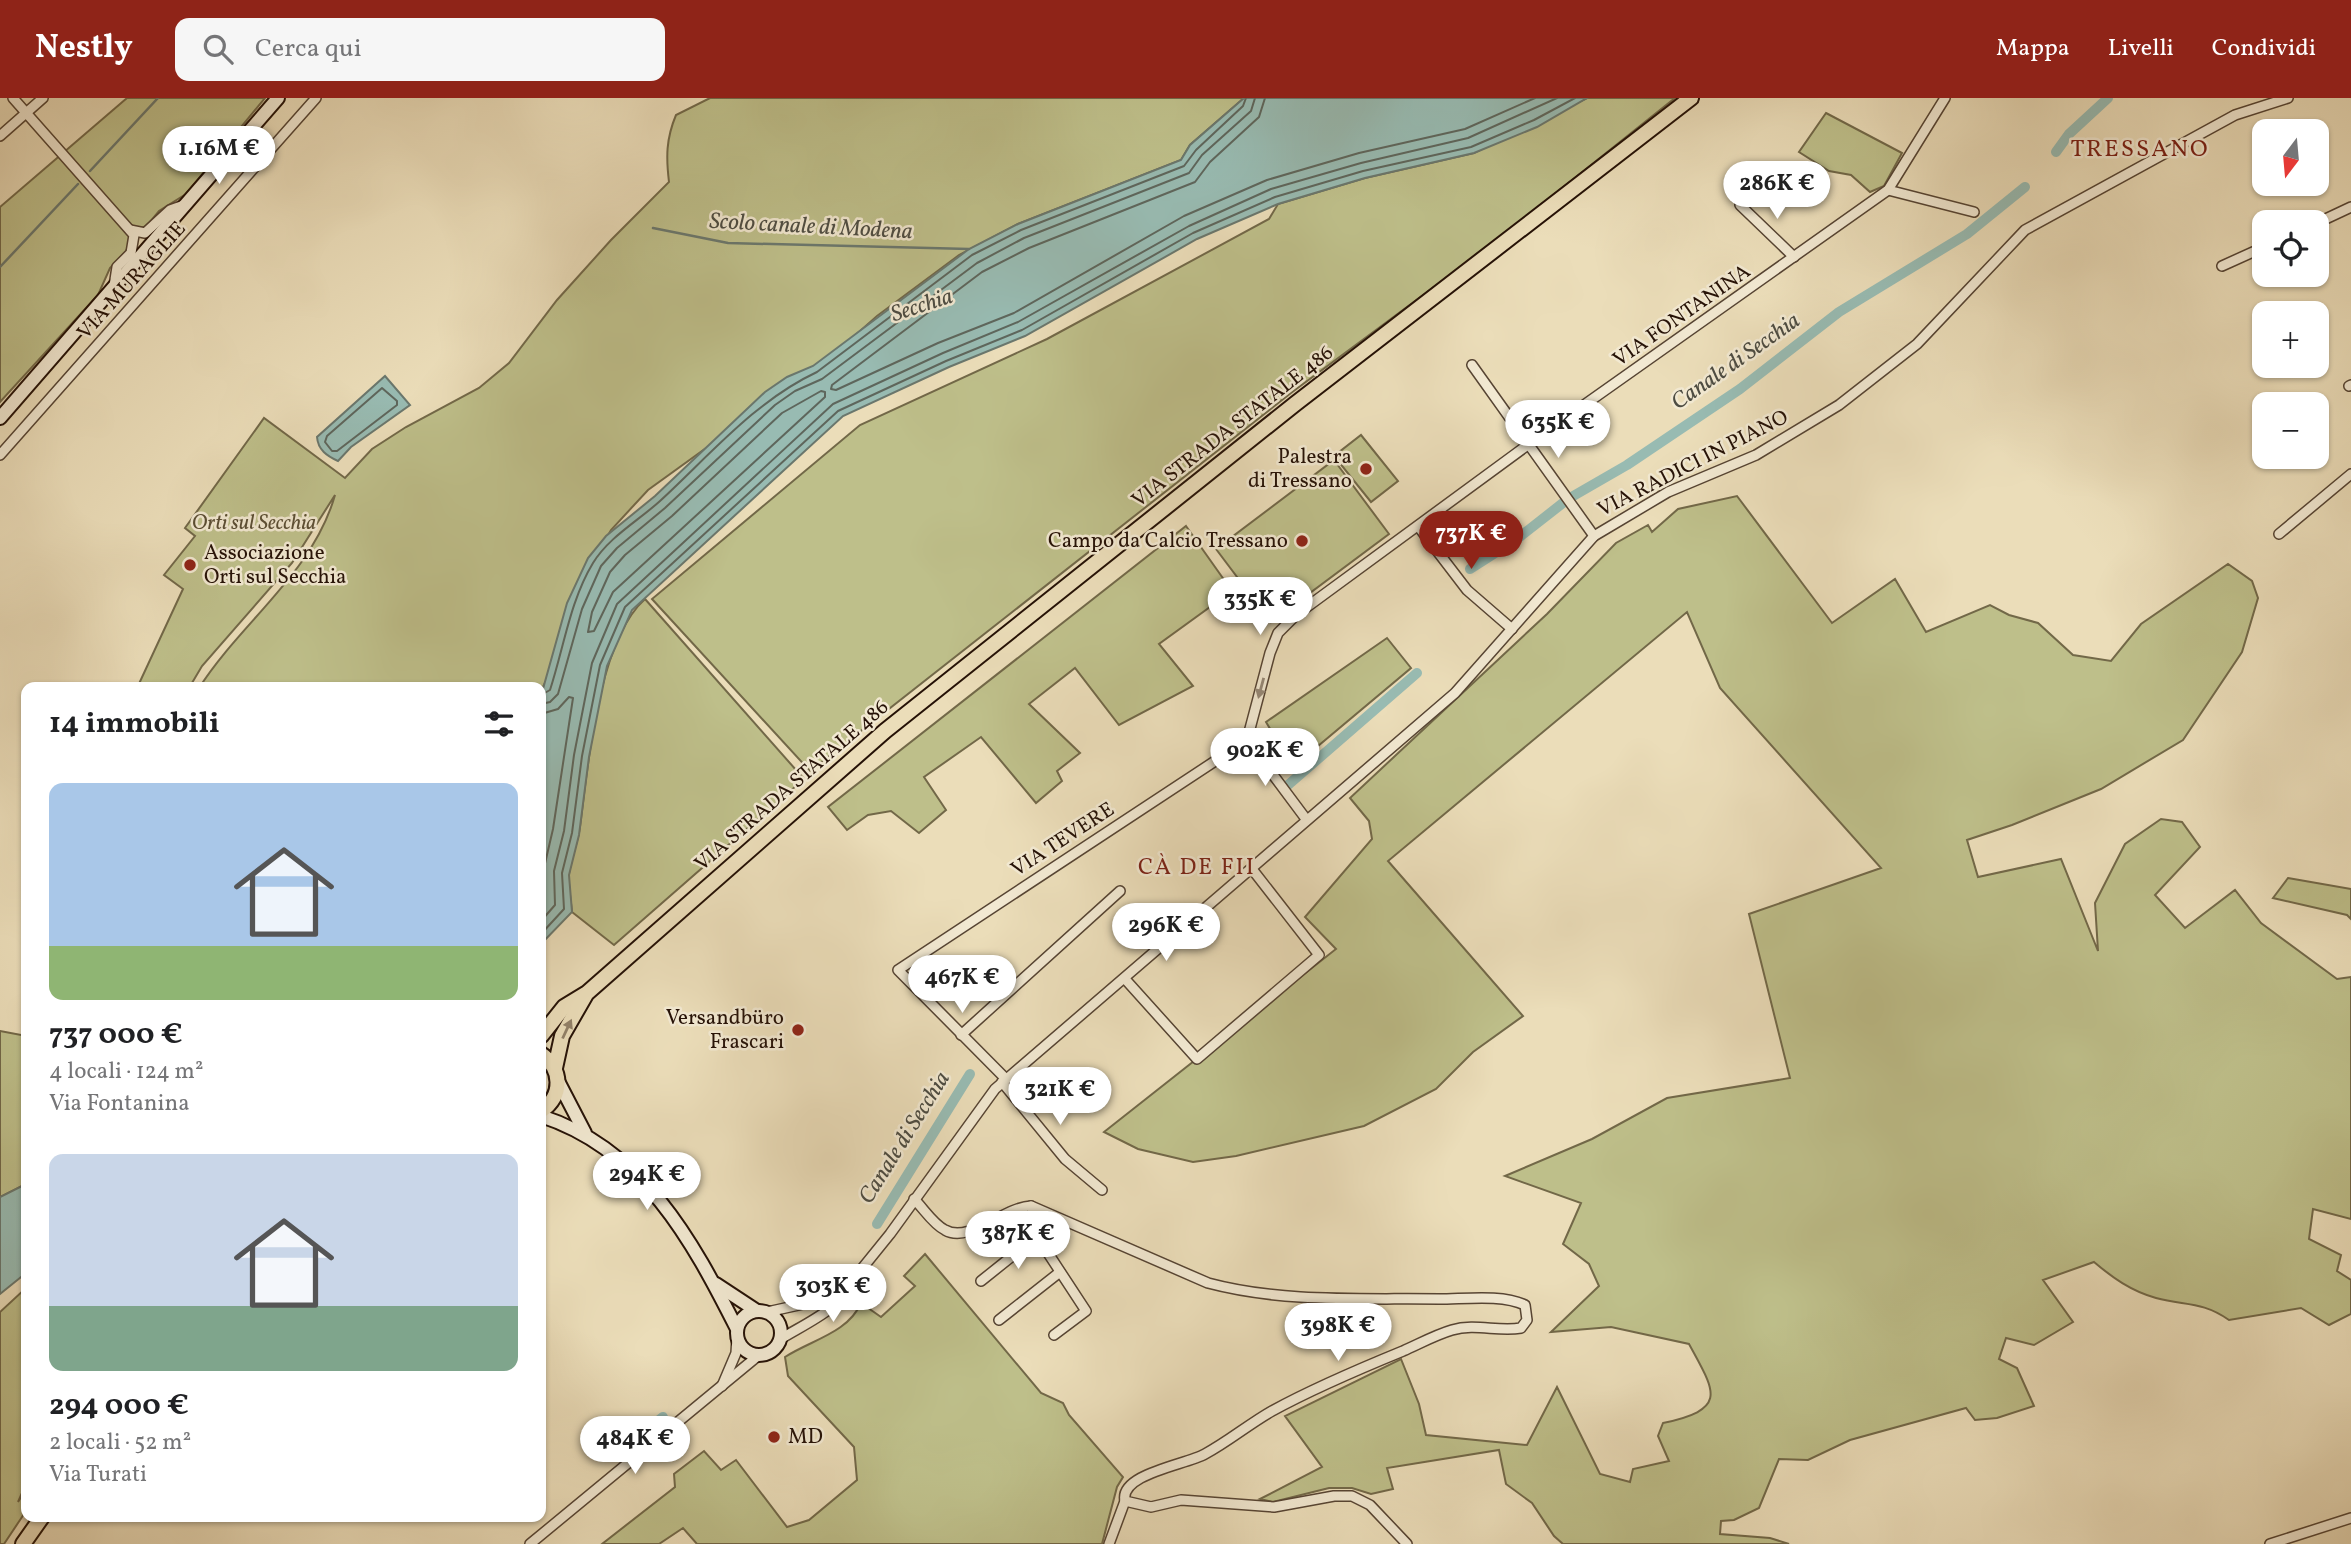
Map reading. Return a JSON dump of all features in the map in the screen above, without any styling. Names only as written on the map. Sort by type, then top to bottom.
[{"type":"main road","name":"VIA STRADA STATALE 486","points":[[587,993],[885,731],[1295,404],[1691,98]]},
{"type":"main road","points":[[546,1030],[564,1007],[587,993]]},
{"type":"main road","points":[[546,1106],[555,1096],[562,1036],[587,993]]},
{"type":"main road","points":[[546,1061],[556,1075]]},
{"type":"main road","points":[[23,1544],[38,1522]]},
{"type":"street","points":[[13,98],[130,230],[135,241],[131,253],[117,267],[113,291]]},
{"type":"street","points":[[0,136],[43,98]]},
{"type":"street","points":[[0,418],[278,98]]},
{"type":"street","name":"VIA MURAGLIE","points":[[0,455],[316,98]]},
{"type":"street","points":[[1945,98],[1888,190],[1974,212]]},
{"type":"street","name":"VIA RADICI IN PIANO","points":[[779,1340],[822,1314],[847,1291],[1004,1080],[1125,979],[1306,819],[1455,693],[1594,536],[1668,492],[1756,455],[1839,405],[1917,344],[2025,230],[2235,115],[2288,98]]},
{"type":"street","name":"VIA FONTANINA","points":[[1247,740],[1270,653],[1278,633],[1296,615],[1529,444],[1888,190]]},
{"type":"street","points":[[130,230],[145,233],[170,210],[190,202]]},
{"type":"street","points":[[1740,205],[1794,257]]},
{"type":"street","points":[[2329,217],[2351,207]]},
{"type":"street","points":[[2222,266],[2252,252]]},
{"type":"street","points":[[1472,365],[1594,536]]},
{"type":"street","points":[[2279,534],[2351,474]]},
{"type":"street","points":[[1418,526],[1467,590],[1512,629]]},
{"type":"street","points":[[1247,740],[1306,819]]},
{"type":"street","name":"VIA TEVERE","points":[[961,1035],[898,970],[1247,740]]},
{"type":"street","points":[[1125,979],[1197,1059],[1319,955],[1252,869]]},
{"type":"street","points":[[1102,1190],[1065,1159],[1004,1080],[961,1035],[1121,891]]},
{"type":"street","points":[[556,1075],[585,1133]]},
{"type":"street","points":[[530,1544],[722,1386],[737,1377],[760,1354],[771,1351],[779,1340],[780,1327],[762,1312],[716,1284],[679,1225],[636,1172],[585,1133],[546,1118]]},
{"type":"street","points":[[914,1199],[939,1226],[948,1232],[960,1234],[973,1231],[1019,1206],[1031,1206],[1208,1283],[1235,1290],[1284,1296],[1517,1301],[1527,1309],[1527,1321],[1521,1328],[1483,1326],[1453,1330],[1300,1397],[1196,1459],[1135,1480],[1126,1486],[1125,1501],[1109,1544]]},
{"type":"street","points":[[1031,1206],[1040,1239],[1086,1311],[1054,1335]]},
{"type":"street","points":[[981,1281],[1021,1249],[1040,1239]]},
{"type":"street","points":[[999,1320],[1060,1272]]},
{"type":"street","name":"VIA RADICI IN PIANO","points":[[762,1312],[817,1301],[856,1276]]},
{"type":"street","points":[[716,1284],[715,1290],[745,1350],[760,1354]]},
{"type":"street","points":[[722,1386],[736,1353],[737,1333],[742,1318],[762,1312]]},
{"type":"street","points":[[1125,1501],[1151,1507],[1181,1500],[1274,1507],[1334,1496],[1352,1496],[1370,1505],[1407,1544]]},
{"type":"street","points":[[2270,1544],[2348,1519]]},
{"type":"green space","points":[[127,98],[265,98],[186,194],[159,211],[146,227],[137,228],[126,251],[110,268],[98,295],[0,402],[0,207]]},
{"type":"green space","name":"Orti sul Secchia","points":[[710,98],[1244,98],[1190,145],[1181,160],[1018,224],[959,255],[877,316],[824,363],[648,490],[611,530],[592,563],[546,682],[203,682],[310,549],[325,523],[335,495],[292,563],[202,666],[193,682],[140,682],[183,589],[164,575],[195,536],[185,528],[264,418],[345,478],[372,449],[406,427],[479,388],[509,363],[557,300],[611,240],[669,182],[668,148],[676,115]]},
{"type":"green space","points":[[1587,98],[1675,98],[1496,241],[1291,393],[810,771],[652,599],[860,425],[1047,339],[1269,219],[1278,204],[1365,178],[1474,153]]},
{"type":"green space","points":[[1826,113],[1902,153],[1884,186],[1870,192],[1851,175],[1829,171],[1799,152]]},
{"type":"green space","name":"Palestra di Tressano","points":[[1361,435],[1398,481],[1371,502],[1334,456]]},
{"type":"green space","name":"Campo da Calcio Tressano","points":[[1334,460],[1389,534],[1271,622],[1216,549]]},
{"type":"green space","points":[[1737,496],[1832,623],[1895,579],[1926,632],[1990,605],[2009,615],[2038,623],[2073,655],[2111,661],[2141,624],[2228,564],[2252,581],[2258,598],[2242,652],[2183,740],[2101,789],[1967,840],[1978,877],[2061,859],[2098,951],[2095,903],[2125,844],[2161,819],[2182,822],[2200,847],[2155,895],[2185,928],[2235,890],[2261,923],[2337,979],[2351,977],[2351,1219],[2313,1209],[2309,1239],[2341,1255],[2337,1271],[2351,1280],[2351,1314],[2329,1325],[2301,1308],[2229,1320],[2202,1307],[2138,1292],[2115,1279],[2094,1262],[2043,1280],[2073,1322],[2034,1345],[2006,1338],[1999,1359],[2017,1368],[2034,1406],[1997,1418],[1975,1420],[1966,1408],[1850,1440],[1808,1460],[1779,1459],[1759,1508],[1734,1520],[1721,1521],[1720,1534],[1770,1538],[1789,1544],[1563,1544],[1554,1536],[1532,1503],[1506,1484],[1499,1450],[1387,1468],[1393,1489],[1371,1494],[1352,1488],[1329,1488],[1273,1502],[1260,1499],[1322,1467],[1285,1416],[1401,1359],[1419,1404],[1426,1435],[1527,1445],[1557,1387],[1600,1474],[1630,1482],[1633,1469],[1669,1461],[1658,1436],[1663,1423],[1699,1412],[1707,1405],[1710,1386],[1689,1344],[1611,1327],[1551,1332],[1599,1286],[1589,1264],[1563,1244],[1581,1203],[1505,1176],[1592,1139],[1667,1098],[1790,1078],[1749,914],[1881,868],[1720,688],[1687,612],[1388,861],[1523,1016],[1473,1052],[1436,1089],[1364,1126],[1236,1156],[1193,1162],[1138,1149],[1104,1132],[1336,949],[1305,917],[1372,839],[1369,821],[1350,798],[1547,614],[1616,543],[1648,525],[1652,532],[1678,509]]},
{"type":"green space","points":[[1186,526],[1232,591],[1159,644],[1193,686],[1119,725],[1075,668],[1029,704],[1080,753],[1057,771],[1062,781],[1036,803],[981,737],[924,777],[946,810],[919,833],[891,811],[868,815],[847,830],[828,807]]},
{"type":"green space","points":[[645,599],[804,779],[614,945],[572,912],[569,874],[579,833],[592,739],[606,673],[629,618]]},
{"type":"green space","points":[[1387,638],[1411,668],[1293,767],[1266,722]]},
{"type":"green space","points":[[2288,878],[2351,889],[2351,919],[2347,915],[2273,898]]},
{"type":"green space","points":[[0,1031],[21,1035],[21,1186],[0,1197]]},
{"type":"green space","points":[[925,1254],[1041,1393],[1063,1403],[1069,1415],[1123,1477],[1117,1487],[1102,1544],[697,1544],[683,1528],[659,1544],[602,1544],[675,1487],[674,1474],[704,1451],[721,1470],[736,1460],[787,1527],[809,1520],[857,1480],[854,1447],[788,1376],[785,1357],[838,1329],[855,1313],[861,1303],[881,1317],[915,1286],[904,1276]]},
{"type":"green space","points":[[21,1293],[21,1495],[18,1502],[21,1497],[21,1518],[4,1544],[0,1544],[0,1312]]},
{"type":"water","name":"Secchia","points":[[1244,98],[1587,98],[1537,127],[1474,153],[1365,178],[1278,204],[1197,239],[1025,336],[949,367],[843,416],[632,610],[607,666],[589,757],[579,835],[569,875],[572,912],[546,939],[545,682],[567,603],[588,558],[606,536],[655,496],[765,392],[787,377],[813,366],[969,249],[1018,224],[1181,160],[1190,145]]},
{"type":"water","points":[[385,376],[410,405],[351,447],[338,461],[327,455],[319,446],[317,437]]},
{"type":"water","points":[[21,1186],[21,1277],[0,1294],[0,1197]]},
{"type":"waterway","name":"Scolo canale di Modena","points":[[90,171],[158,98]]},
{"type":"waterway","name":"Canale di Secchia","points":[[2056,152],[2069,134],[2108,98]]},
{"type":"waterway","name":"Scolo canale di Modena","points":[[0,267],[78,184]]},
{"type":"waterway","name":"Canale di Secchia","points":[[1470,569],[1517,539],[1568,499],[1627,465],[1740,389],[1839,312],[1967,234],[2025,187]]},
{"type":"waterway","name":"Scolo canale di Modena","points":[[653,228],[728,243],[969,249]]},
{"type":"waterway","name":"Canale di Secchia","points":[[1288,785],[1417,673]]},
{"type":"waterway","name":"Canale di Secchia","points":[[877,1224],[970,1074]]},
{"type":"waterway","name":"Canale di Secchia","points":[[625,1447],[663,1417]]},
{"type":"place","name":"Palestra di Tressano","points":[[1366,469]]},
{"type":"place","name":"Campo da Calcio Tressano","points":[[1302,541]]},
{"type":"place","name":"Associazione Orti sul Secchia","points":[[190,565]]},
{"type":"place","name":"Versandbüro Frascari","points":[[798,1030]]},
{"type":"place","name":"MD","points":[[774,1437]]},
{"type":"district","name":"TRESSANO","points":[[2140,150]]},
{"type":"district","name":"CÀ DE FII","points":[[1197,868]]}]
